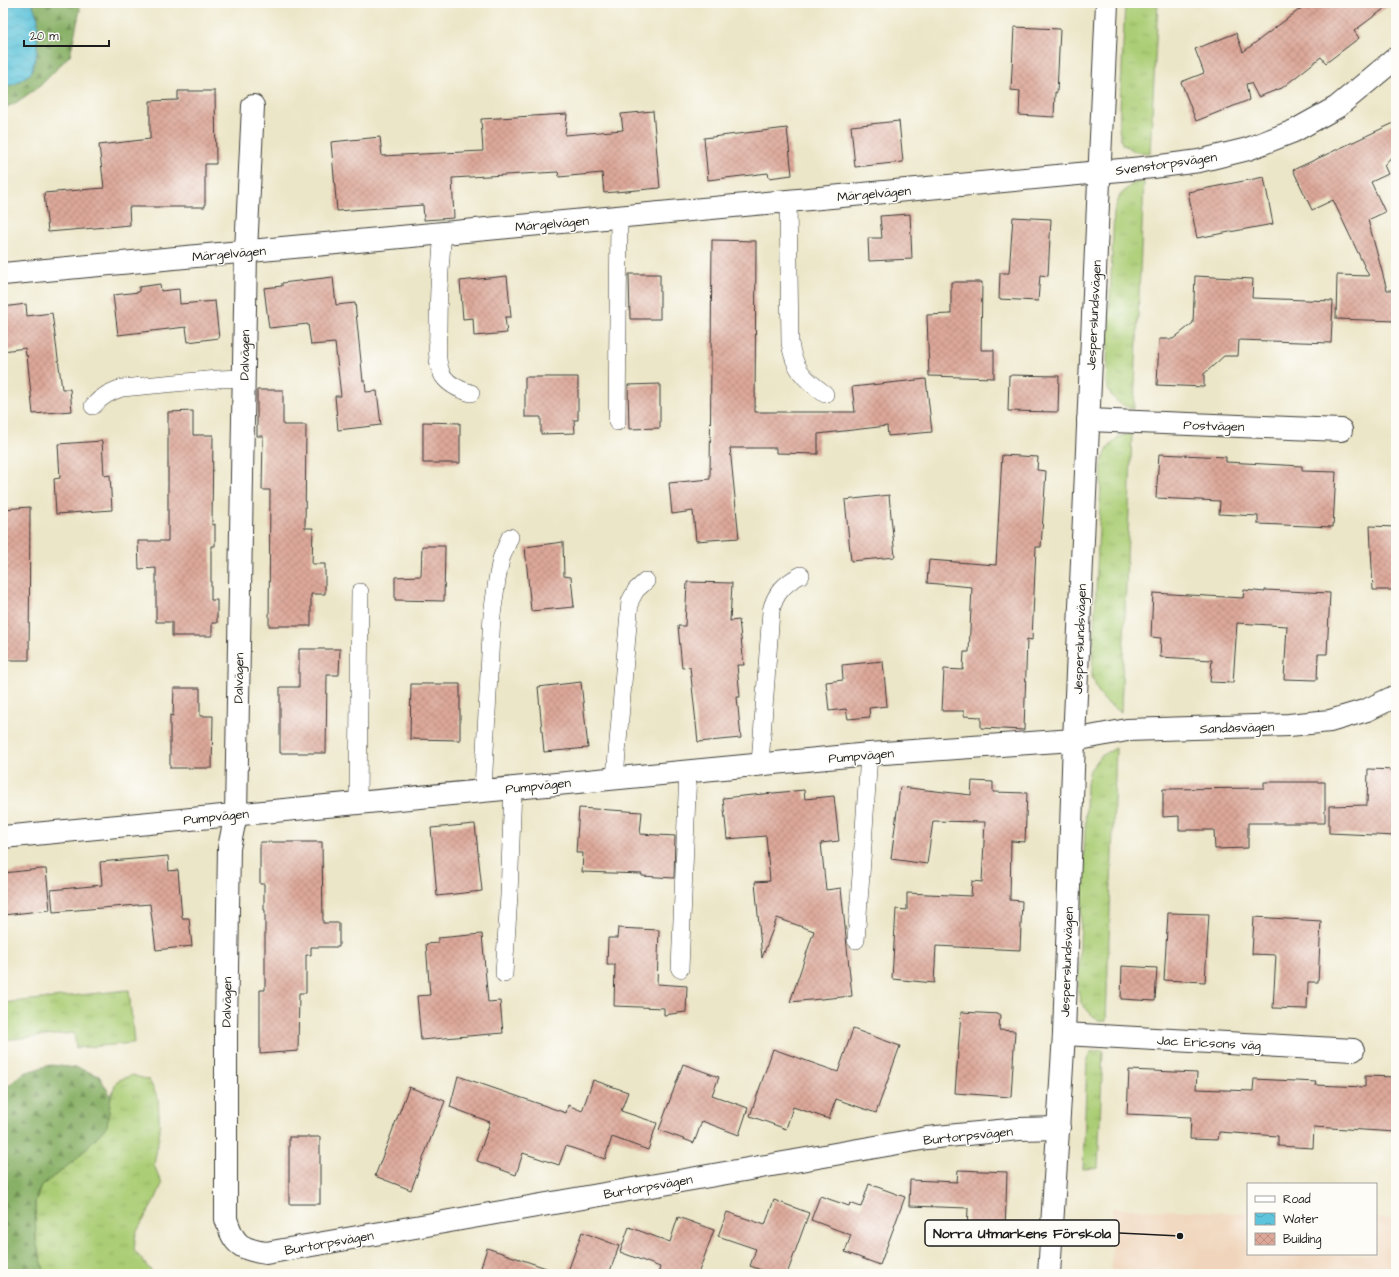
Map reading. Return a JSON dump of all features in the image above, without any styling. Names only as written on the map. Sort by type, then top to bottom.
[{"type":"street","name":"Jesperslundsvägen","points":[[1050,1274],[1064,1034],[1074,740],[1107,3]]},
{"type":"street","name":"Svenstorpsvägen","points":[[1100,172],[1198,161],[1248,149],[1294,131],[1336,107],[1396,58]]},
{"type":"street","name":"Dalvägen","points":[[240,1246],[231,1235],[226,1219],[226,1029],[229,848],[236,814],[246,252],[253,106]]},
{"type":"street","name":"Märgelvägen","points":[[3,274],[1100,172]]},
{"type":"street","name":"Postvägen","points":[[1088,420],[1341,430]]},
{"type":"street","name":"Sandåsvägen","points":[[1074,740],[1127,730],[1288,725],[1330,721],[1367,710],[1396,696]]},
{"type":"street","name":"Pumpvägen","points":[[3,837],[688,770],[868,754],[1074,740]]},
{"type":"street","name":"Jac Ericsons väg","points":[[1064,1034],[1353,1050]]},
{"type":"street","name":"Burtorpsvägen","points":[[240,1246],[252,1251],[266,1252],[927,1138],[1019,1129],[1059,1128]]},
{"type":"lane","points":[[788,201],[790,343],[792,356],[803,376],[825,394]]},
{"type":"lane","points":[[617,422],[619,217]]},
{"type":"lane","points":[[443,233],[438,295],[439,365],[443,376],[451,384],[461,391],[471,393]]},
{"type":"lane","points":[[93,406],[101,397],[122,388],[244,378]]},
{"type":"lane","points":[[482,790],[492,615],[497,580],[502,559],[510,537]]},
{"type":"lane","points":[[760,764],[773,600],[782,588],[790,581],[801,575]]},
{"type":"lane","points":[[615,777],[630,601],[636,590],[646,581]]},
{"type":"lane","points":[[358,802],[360,592]]},
{"type":"lane","points":[[856,940],[868,754]]},
{"type":"lane","points":[[680,969],[688,770]]},
{"type":"lane","points":[[504,974],[513,787]]},
{"type":"shaded area","points":[[1112,1208],[1247,1213],[1247,1255],[1377,1255],[1377,1218],[1396,1219],[1396,1274],[1111,1274]]},
{"type":"green space","points":[[3,3],[79,3],[80,10],[70,55],[40,86],[14,104],[3,108]]},
{"type":"green space","points":[[1125,3],[1158,3],[1150,153],[1136,152],[1122,144],[1119,129]]},
{"type":"green space","points":[[1144,181],[1134,409],[1116,401],[1106,384],[1114,212],[1120,195],[1132,184]]},
{"type":"green space","points":[[1132,433],[1121,712],[1105,701],[1099,693],[1092,676],[1102,461],[1108,448],[1118,437]]},
{"type":"green space","points":[[1116,748],[1106,1021],[1098,1021],[1081,1003],[1078,991],[1087,783],[1090,770],[1101,756]]},
{"type":"green space","points":[[129,990],[134,1043],[76,1048],[74,1033],[3,1040],[3,1003]]},
{"type":"green space","points":[[1103,1050],[1098,1168],[1083,1169],[1087,1059],[1091,1052]]},
{"type":"green space","points":[[50,1065],[78,1068],[99,1076],[111,1096],[107,1126],[75,1160],[41,1186],[35,1202],[36,1241],[45,1274],[3,1274],[3,1090],[24,1073]]},
{"type":"green space","points":[[132,1075],[149,1080],[158,1098],[160,1130],[154,1165],[162,1184],[156,1198],[136,1233],[134,1250],[155,1274],[45,1274],[36,1241],[35,1202],[41,1186],[75,1160],[107,1126],[111,1096],[117,1081]]},
{"type":"water","points":[[3,3],[32,3],[38,19],[37,53],[31,73],[15,84],[3,87]]},
{"type":"building","points":[[1308,3],[1392,3],[1354,31],[1359,38],[1326,63],[1321,57],[1282,88],[1258,97],[1251,83],[1246,84],[1249,100],[1196,121],[1181,82],[1204,73],[1195,49],[1236,33],[1243,52]]},
{"type":"building","points":[[1014,27],[1060,29],[1057,93],[1055,92],[1054,117],[1019,115],[1020,91],[1011,90]]},
{"type":"building","points":[[178,91],[215,91],[216,164],[205,164],[205,207],[129,207],[130,225],[48,232],[44,193],[104,188],[99,145],[150,139],[150,101],[178,100]]},
{"type":"building","points":[[653,111],[660,188],[604,193],[602,173],[559,177],[558,172],[452,178],[454,218],[424,220],[423,205],[337,211],[331,142],[380,137],[382,156],[483,151],[481,119],[567,114],[565,135],[623,130],[621,114]]},
{"type":"building","points":[[899,121],[903,162],[855,167],[851,126]]},
{"type":"building","points":[[1396,122],[1396,152],[1384,165],[1388,174],[1371,182],[1385,212],[1368,220],[1387,290],[1396,290],[1396,321],[1336,319],[1337,275],[1369,276],[1333,200],[1312,210],[1293,170]]},
{"type":"building","points":[[787,128],[792,175],[769,178],[768,173],[708,180],[704,138]]},
{"type":"building","points":[[1264,177],[1273,224],[1197,238],[1188,192]]},
{"type":"building","points":[[910,214],[912,259],[869,261],[868,238],[882,238],[880,216]]},
{"type":"building","points":[[1013,217],[1051,219],[1048,276],[1040,275],[1038,301],[999,299],[1000,273],[1009,273]]},
{"type":"building","points":[[712,240],[756,241],[755,412],[855,412],[852,387],[926,379],[932,432],[888,436],[887,426],[818,434],[818,454],[776,453],[776,448],[730,448],[739,538],[696,541],[693,511],[672,514],[669,483],[710,479]]},
{"type":"building","points":[[629,274],[660,274],[660,319],[630,319]]},
{"type":"building","points":[[507,276],[511,317],[505,317],[507,333],[474,336],[473,318],[463,319],[460,281]]},
{"type":"building","points":[[1195,276],[1253,279],[1252,298],[1333,301],[1331,343],[1239,340],[1238,356],[1224,356],[1204,374],[1204,387],[1157,385],[1159,339],[1173,339],[1193,323]]},
{"type":"building","points":[[333,277],[336,305],[355,303],[363,381],[365,381],[366,392],[377,391],[381,425],[338,430],[335,396],[341,396],[335,343],[311,345],[308,324],[269,328],[264,288],[282,286],[282,283]]},
{"type":"building","points":[[951,282],[982,282],[981,350],[994,350],[994,378],[929,376],[927,315],[951,314]]},
{"type":"building","points":[[160,284],[161,291],[179,289],[180,304],[215,301],[219,338],[188,342],[186,327],[118,335],[113,295],[139,292],[139,287]]},
{"type":"building","points":[[26,304],[27,316],[52,313],[62,389],[70,389],[72,411],[33,414],[25,348],[3,351],[3,307]]},
{"type":"building","points":[[1009,375],[1059,376],[1058,412],[1008,411]]},
{"type":"building","points":[[525,377],[578,377],[578,420],[574,420],[575,433],[541,434],[541,417],[525,417]]},
{"type":"building","points":[[660,384],[660,428],[629,429],[628,385]]},
{"type":"building","points":[[257,390],[283,390],[283,425],[306,425],[305,528],[313,528],[312,564],[325,564],[325,594],[311,594],[311,626],[269,626],[270,490],[262,490],[263,436],[257,436]]},
{"type":"building","points":[[193,411],[193,435],[213,435],[212,525],[215,524],[215,546],[211,546],[211,600],[217,600],[217,623],[212,623],[212,636],[172,636],[172,622],[156,622],[156,568],[139,569],[138,541],[168,541],[168,412]]},
{"type":"building","points":[[423,422],[460,423],[460,463],[423,463]]},
{"type":"building","points":[[102,441],[104,476],[110,475],[112,510],[56,514],[54,479],[60,478],[58,444]]},
{"type":"building","points":[[1159,454],[1226,457],[1226,462],[1302,466],[1302,471],[1336,472],[1333,527],[1258,524],[1258,516],[1219,514],[1220,501],[1156,498]]},
{"type":"building","points":[[1002,455],[1038,457],[1037,470],[1046,471],[1041,547],[1036,547],[1032,640],[1027,639],[1024,730],[981,728],[981,717],[964,716],[964,711],[942,711],[944,669],[963,670],[964,652],[969,652],[972,587],[927,583],[929,560],[996,565]]},
{"type":"building","points":[[889,495],[895,557],[851,561],[845,500]]},
{"type":"building","points":[[30,507],[29,660],[3,660],[3,509]]},
{"type":"building","points":[[1370,526],[1396,527],[1396,590],[1373,590]]},
{"type":"building","points":[[563,542],[564,576],[571,577],[574,607],[531,611],[525,547]]},
{"type":"building","points":[[422,546],[445,546],[444,601],[395,600],[395,577],[421,576]]},
{"type":"building","points":[[687,582],[732,583],[730,621],[739,620],[744,665],[737,665],[740,697],[737,697],[741,738],[698,742],[690,667],[682,668],[678,626],[685,626]]},
{"type":"building","points":[[1244,590],[1265,592],[1265,590],[1330,593],[1327,654],[1318,654],[1317,680],[1284,679],[1287,626],[1237,623],[1233,683],[1210,682],[1212,660],[1160,657],[1161,638],[1151,637],[1153,593],[1243,598]]},
{"type":"building","points":[[299,649],[340,649],[339,675],[327,675],[326,753],[280,753],[280,687],[299,687]]},
{"type":"building","points":[[883,661],[887,706],[869,708],[870,717],[848,719],[846,709],[829,711],[826,682],[843,680],[842,665]]},
{"type":"building","points":[[581,682],[588,748],[544,752],[538,687]]},
{"type":"building","points":[[411,684],[460,684],[460,740],[410,739]]},
{"type":"building","points":[[174,688],[200,688],[200,716],[213,716],[212,768],[170,768],[170,715],[173,716]]},
{"type":"building","points":[[1368,769],[1396,770],[1396,836],[1329,833],[1329,806],[1367,805]]},
{"type":"building","points":[[972,781],[993,782],[993,792],[1027,793],[1025,842],[1011,841],[1010,900],[1022,901],[1020,950],[936,946],[934,983],[892,979],[896,909],[907,910],[907,893],[971,896],[972,881],[982,882],[985,822],[933,821],[927,864],[891,859],[900,787],[971,795]]},
{"type":"building","points":[[1264,782],[1325,782],[1325,823],[1248,823],[1248,848],[1215,849],[1214,830],[1179,830],[1179,816],[1163,817],[1163,789],[1264,788]]},
{"type":"building","points":[[804,790],[805,799],[834,796],[839,841],[821,843],[826,890],[841,888],[852,996],[790,1002],[814,931],[777,918],[762,958],[755,882],[770,881],[766,836],[727,839],[723,798]]},
{"type":"building","points":[[579,808],[642,812],[640,834],[675,836],[674,878],[642,876],[642,874],[582,872],[583,853],[576,853]]},
{"type":"building","points":[[475,824],[482,891],[437,896],[431,828]]},
{"type":"building","points":[[260,842],[322,842],[323,923],[339,923],[339,947],[311,947],[311,955],[306,955],[306,993],[299,993],[298,1051],[260,1054],[260,990],[265,990],[265,910],[264,884],[260,884]]},
{"type":"building","points":[[168,856],[169,871],[178,870],[182,918],[189,918],[192,946],[156,950],[150,904],[53,912],[51,890],[102,885],[100,862]]},
{"type":"building","points":[[46,869],[50,910],[3,915],[3,873]]},
{"type":"building","points":[[1168,913],[1209,914],[1205,982],[1164,980]]},
{"type":"building","points":[[1254,917],[1321,921],[1318,982],[1308,982],[1307,1009],[1273,1008],[1276,955],[1252,954]]},
{"type":"building","points":[[618,928],[659,930],[657,984],[687,986],[686,1012],[664,1015],[664,1008],[614,1006],[615,965],[607,965],[608,938],[617,938]]},
{"type":"building","points":[[482,934],[488,1002],[500,1001],[503,1033],[421,1040],[417,996],[430,995],[426,944],[438,943],[438,938]]},
{"type":"building","points":[[1122,966],[1157,968],[1155,1001],[1121,999]]},
{"type":"building","points":[[961,1012],[1000,1014],[999,1030],[1015,1031],[1011,1097],[955,1093]]},
{"type":"building","points":[[853,1029],[900,1046],[876,1113],[836,1099],[829,1119],[793,1107],[786,1129],[750,1116],[773,1049],[838,1072]]},
{"type":"building","points":[[683,1064],[719,1077],[712,1095],[748,1108],[739,1135],[702,1121],[694,1143],[659,1130]]},
{"type":"building","points":[[1129,1070],[1197,1073],[1196,1089],[1253,1091],[1254,1079],[1316,1082],[1315,1085],[1365,1087],[1365,1076],[1396,1077],[1396,1132],[1314,1127],[1313,1148],[1278,1146],[1278,1136],[1219,1132],[1218,1140],[1190,1139],[1191,1117],[1127,1114]]},
{"type":"building","points":[[458,1076],[566,1113],[568,1105],[582,1111],[593,1080],[628,1092],[621,1111],[657,1123],[648,1150],[612,1137],[605,1159],[566,1146],[559,1165],[523,1153],[516,1175],[477,1161],[490,1122],[450,1107]]},
{"type":"building","points":[[409,1087],[445,1101],[411,1190],[375,1176]]},
{"type":"building","points":[[289,1137],[320,1137],[320,1204],[289,1204]]},
{"type":"building","points":[[958,1170],[1007,1172],[1005,1233],[967,1232],[968,1208],[909,1206],[910,1180],[957,1182]]},
{"type":"building","points":[[869,1184],[905,1197],[880,1265],[845,1252],[851,1235],[811,1220],[820,1196],[849,1206],[850,1203],[861,1207]]},
{"type":"building","points":[[774,1200],[809,1213],[787,1274],[772,1274],[750,1266],[756,1249],[718,1236],[727,1212],[765,1225]]},
{"type":"building","points":[[678,1217],[714,1230],[698,1274],[658,1274],[660,1267],[620,1252],[629,1227],[670,1242]]},
{"type":"building","points":[[582,1232],[619,1246],[609,1274],[567,1274]]},
{"type":"building","points":[[487,1248],[552,1270],[551,1274],[479,1274]]},
{"type":"place","name":"Norra Utmarkens Förskola","points":[[1180,1236]]}]
